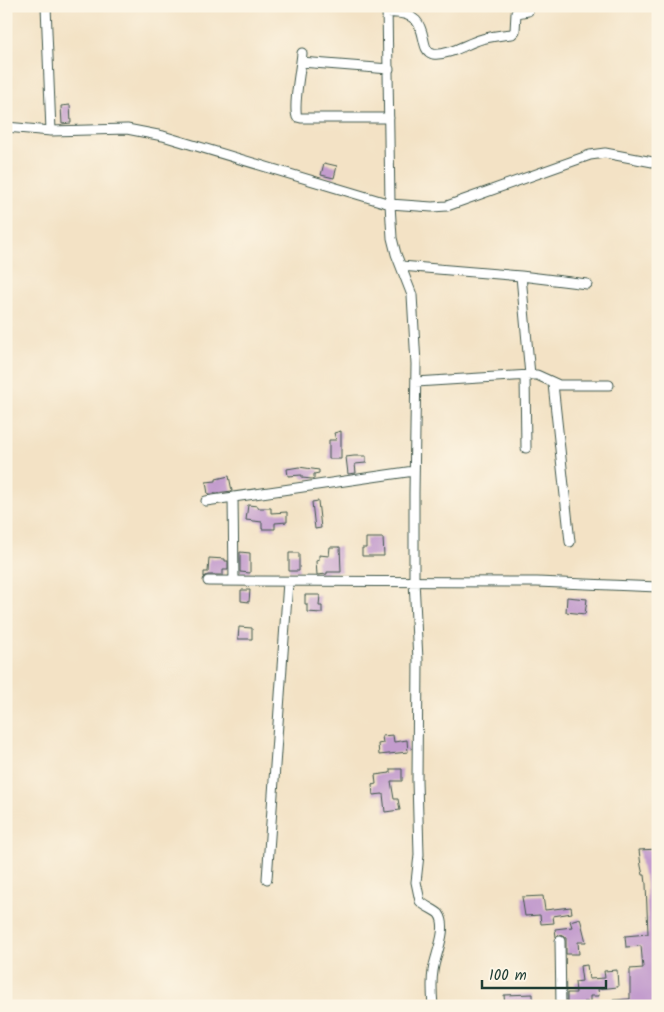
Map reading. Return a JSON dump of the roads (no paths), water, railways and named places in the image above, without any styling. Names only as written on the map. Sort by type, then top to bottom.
[{"type":"street","points":[[46,6],[51,131]]},
{"type":"street","points":[[433,1006],[433,968],[443,927],[437,912],[420,902],[416,882],[419,855],[417,780],[418,660],[414,580],[416,382],[412,295],[392,238],[387,10],[405,14],[417,20],[421,26],[426,48],[431,53],[438,54],[483,38],[516,32],[516,13],[528,11],[529,6]]},
{"type":"street","points":[[389,69],[302,57],[296,114],[297,117],[301,118],[389,118]]},
{"type":"street","points":[[6,127],[51,131],[127,129],[163,136],[390,204],[432,207],[447,206],[590,155],[605,153],[658,163]]},
{"type":"street","points":[[401,266],[521,276],[587,284]]},
{"type":"street","points":[[521,276],[527,376],[526,448]]},
{"type":"street","points":[[416,382],[537,375],[553,384],[559,385],[609,385]]},
{"type":"street","points":[[553,384],[570,542]]},
{"type":"street","points":[[206,501],[414,471]]},
{"type":"street","points":[[233,497],[234,581]]},
{"type":"street","points":[[208,581],[414,580],[538,582],[656,587]]},
{"type":"street","points":[[267,880],[288,582]]},
{"type":"street","points":[[560,941],[561,1006]]}]
